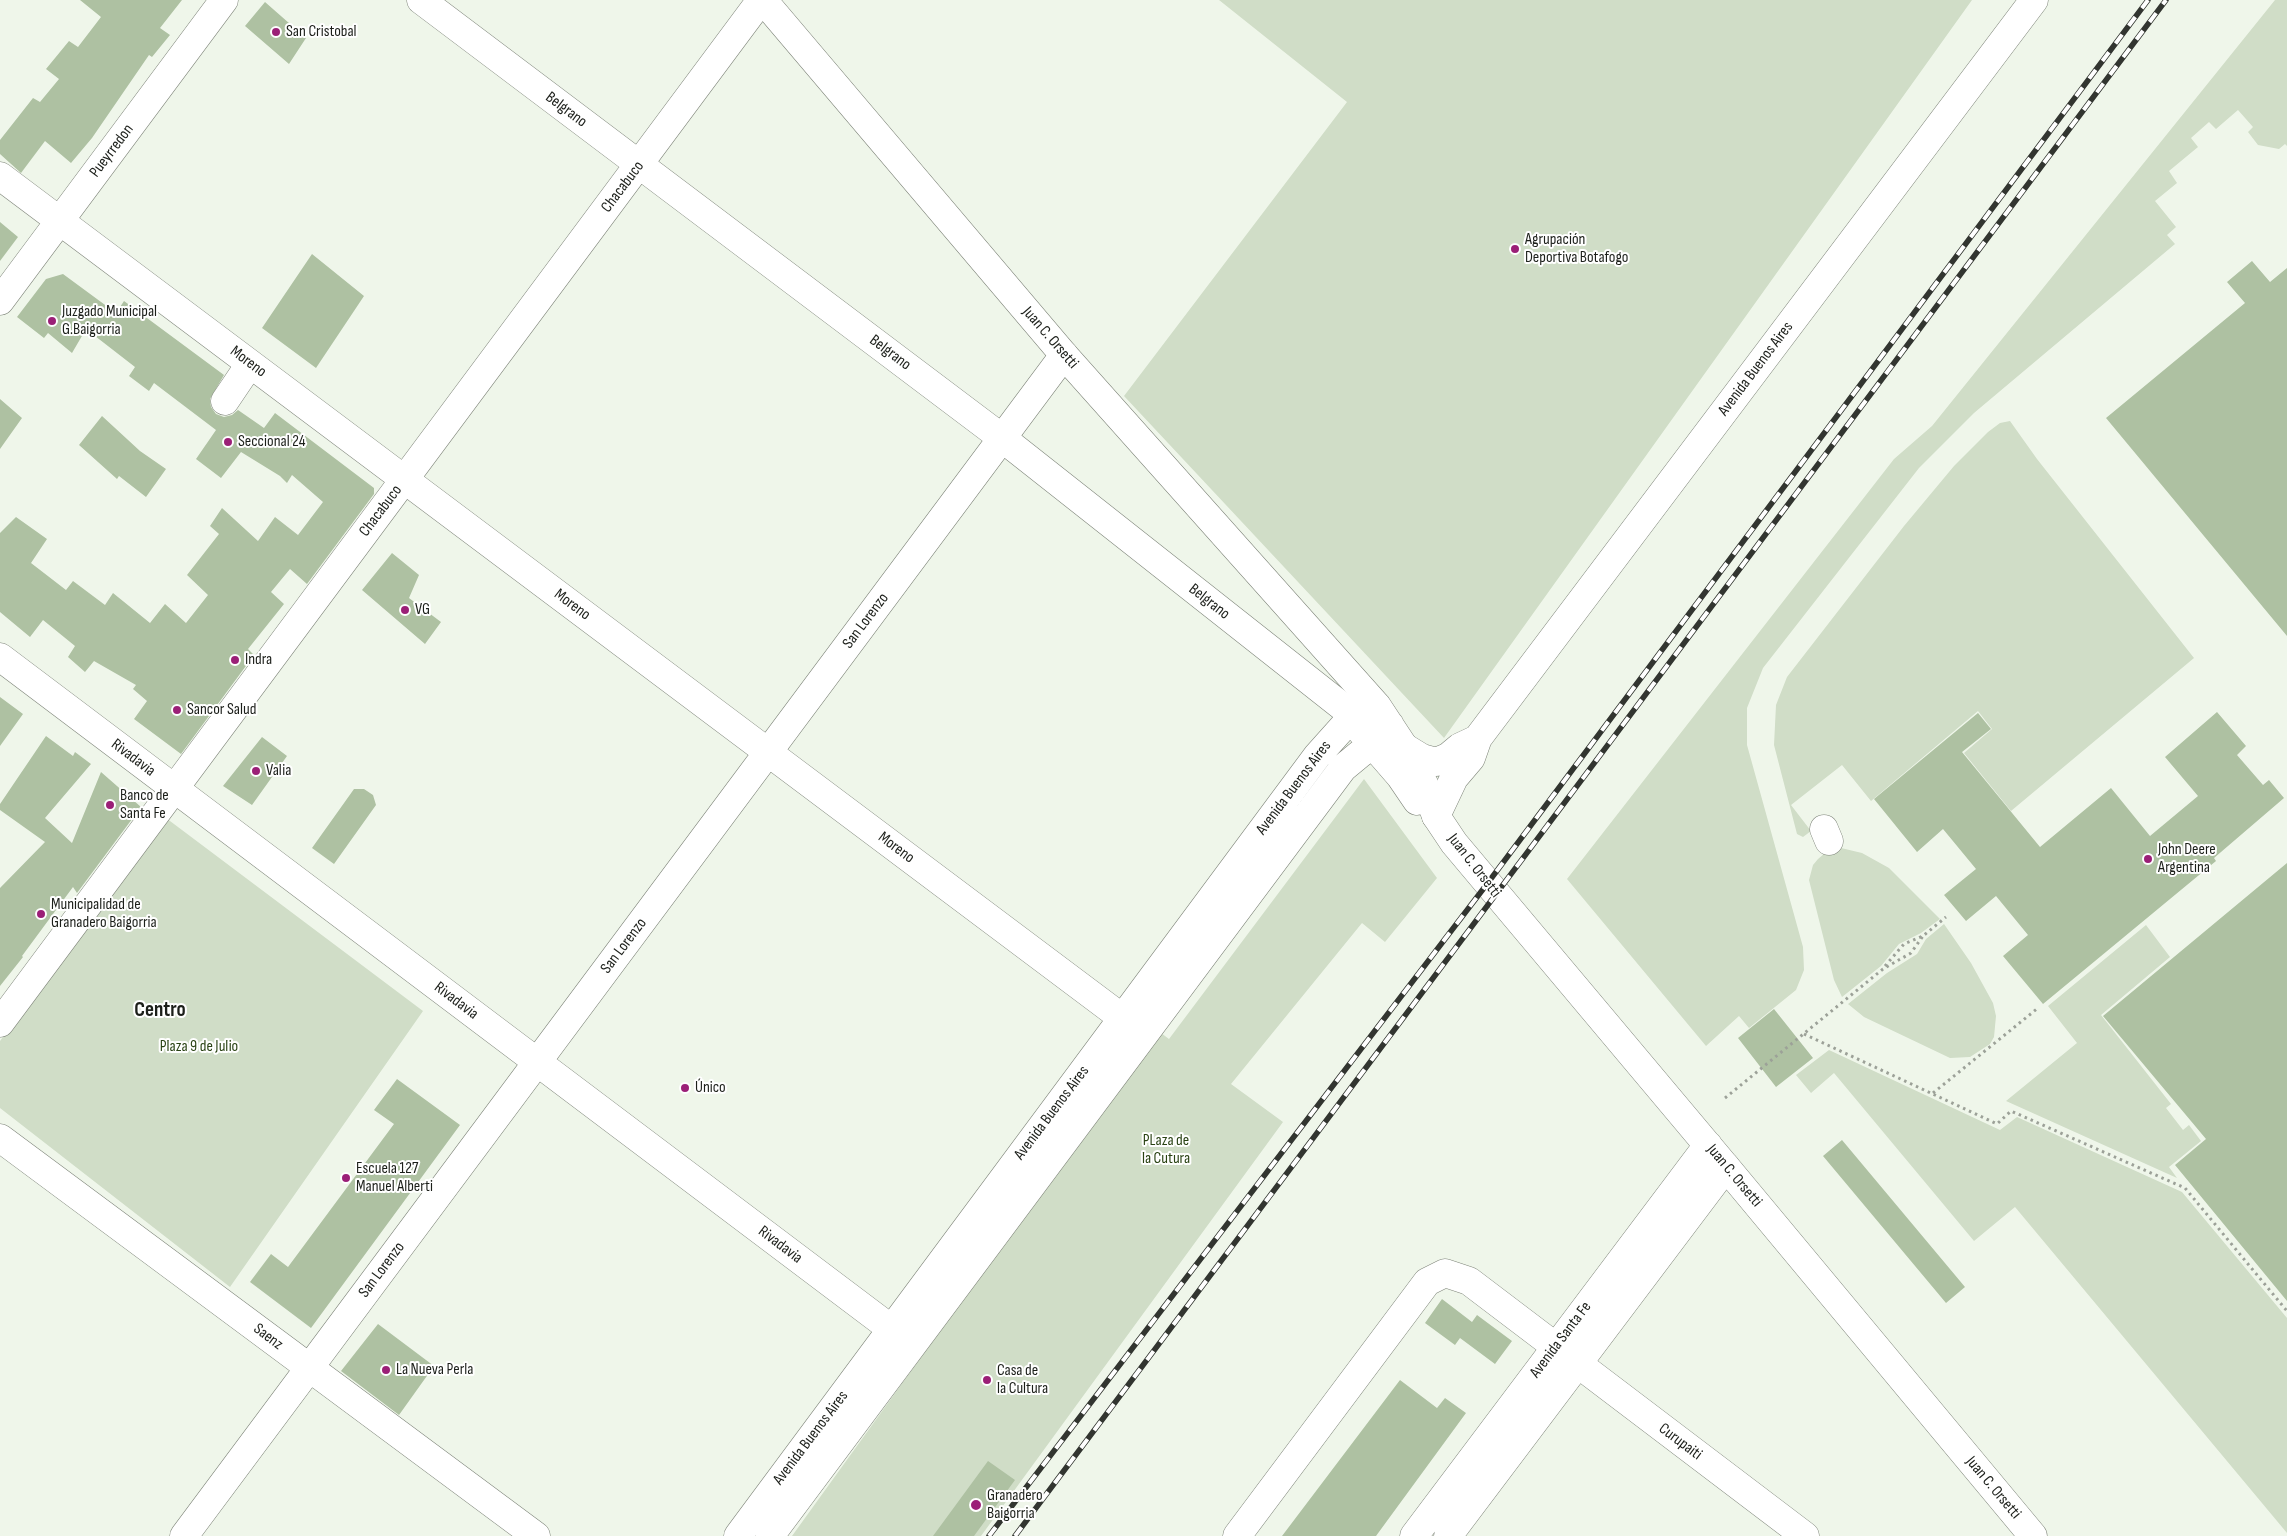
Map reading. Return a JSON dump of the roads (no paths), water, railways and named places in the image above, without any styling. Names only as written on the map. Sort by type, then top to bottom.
[{"type":"street","name":"Pueyrredon","points":[[0,301],[224,0]]},
{"type":"street","name":"Belgrano","points":[[421,0],[1002,438],[1379,727]]},
{"type":"street","name":"Chacabuco","points":[[0,1023],[762,0]]},
{"type":"street","name":"Juan C. Orsetti","points":[[762,0],[1064,356],[1343,670],[1350,693],[1424,784],[1436,816],[1496,894],[1708,1145],[2018,1530]]},
{"type":"street","name":"Avenida Buenos Aires","points":[[1436,816],[1454,778],[1471,758],[1478,738],[2034,0]]},
{"type":"street","name":"Moreno","points":[[0,176],[1144,1034]]},
{"type":"street","name":"San Lorenzo","points":[[184,1536],[1064,356]]},
{"type":"street","points":[[225,401],[250,364]]},
{"type":"street","name":"Rivadavia","points":[[0,658],[902,1337]]},
{"type":"street","name":"Avenida Buenos Aires","points":[[1379,727],[1422,758],[1436,762],[1448,757],[1460,747],[1478,738]]},
{"type":"street","name":"Avenida Buenos Aires","points":[[770,1536],[902,1337],[1122,1018],[1317,756],[1379,727]]},
{"type":"street","name":"Avenida Buenos Aires","points":[[738,1536],[902,1337],[1144,1034],[1343,768],[1379,727]]},
{"type":"street","name":"Saenz","points":[[0,1138],[536,1536]]},
{"type":"street","name":"Avenida Santa Fe","points":[[1414,1536],[1708,1145]]},
{"type":"street","name":"Avenida Santa Fe","points":[[1448,1536],[1726,1167]]},
{"type":"street","name":"Curupaiti","points":[[1237,1536],[1427,1282],[1446,1273],[1469,1281],[1805,1536]]},
{"type":"railway","points":[[989,1536],[1487,884],[2148,0]]},
{"type":"railway","points":[[1015,1536],[2166,0]]},
{"type":"place","name":"San Cristobal","points":[[276,32]]},
{"type":"place","name":"Agrupación Deportiva Botafogo","points":[[1515,249]]},
{"type":"place","name":"Juzgado Municipal G.Baigorria","points":[[52,321]]},
{"type":"place","name":"Seccional 24","points":[[228,442]]},
{"type":"place","name":"VG","points":[[405,610]]},
{"type":"place","name":"Indra","points":[[235,660]]},
{"type":"place","name":"Sancor Salud","points":[[177,710]]},
{"type":"place","name":"Valia","points":[[256,771]]},
{"type":"place","name":"Banco de Santa Fe","points":[[110,805]]},
{"type":"place","name":"John Deere Argentina","points":[[2148,859]]},
{"type":"place","name":"Municipalidad de Granadero Baigorria","points":[[41,914]]},
{"type":"place","name":"Único","points":[[685,1088]]},
{"type":"place","name":"Escuela 127 Manuel Alberti","points":[[346,1178]]},
{"type":"place","name":"La Nueva Perla","points":[[386,1370]]},
{"type":"place","name":"Casa de la Cultura","points":[[987,1380]]},
{"type":"place","name":"Granadero Baigorria","points":[[976,1505]]},
{"type":"district","name":"Centro","points":[[160,1011]]},
{"type":"park label","name":"Plaza 9 de Julio","points":[[199,1047]]},
{"type":"park label","name":"PLaza de la Cutura","points":[[1166,1150]]}]
